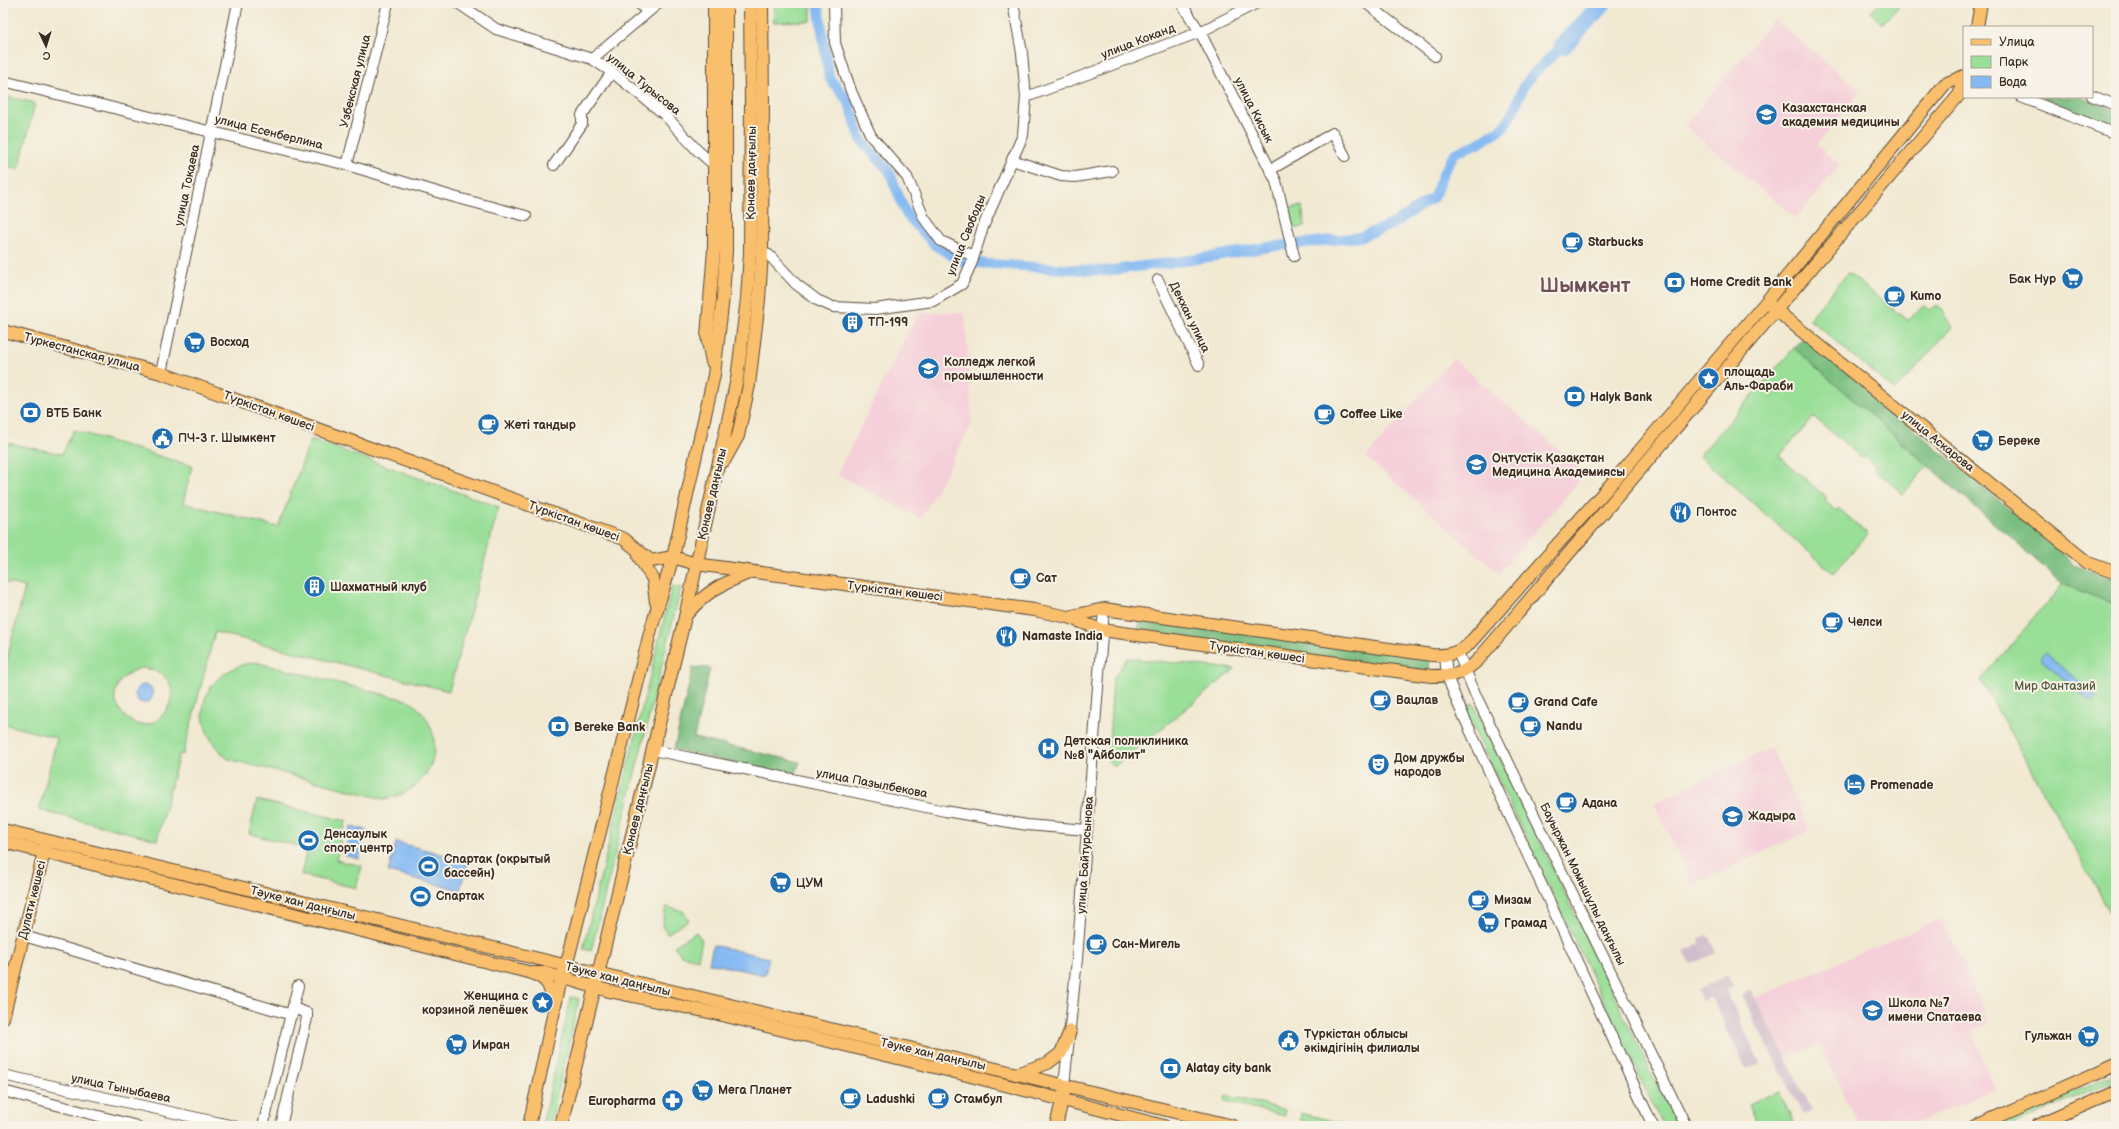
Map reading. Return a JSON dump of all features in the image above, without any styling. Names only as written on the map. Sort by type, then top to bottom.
[{"type":"main road","points":[[714,3],[714,250],[707,336],[714,375]]},
{"type":"main road","name":"Қонаев даңғылы","points":[[554,1010],[657,608],[673,557],[714,375],[723,297],[726,251],[728,103],[726,3]]},
{"type":"main road","name":"Қонаев даңғылы","points":[[594,987],[686,617],[740,362],[750,252],[750,3]]},
{"type":"main road","points":[[717,473],[738,436],[754,349],[762,252],[762,3]]},
{"type":"main road","points":[[1977,26],[1981,3]]},
{"type":"main road","points":[[714,50],[726,25]]},
{"type":"main road","points":[[1446,655],[1458,652],[1467,646],[1613,482],[1766,302],[1945,84],[1963,76]]},
{"type":"main road","points":[[1447,676],[1466,671],[1483,654],[1777,311],[1959,95],[1963,84]]},
{"type":"main road","name":"улица Аскарова","points":[[1766,302],[2088,563],[2116,573]]},
{"type":"main road","name":"Туркестанская улица","points":[[3,331],[161,373]]},
{"type":"main road","points":[[740,362],[754,349]]},
{"type":"main road","name":"Түркістан көшесі","points":[[161,373],[624,539],[651,561],[673,557],[696,564],[898,591],[1068,617],[1102,630],[1431,676],[1447,676]]},
{"type":"main road","points":[[624,539],[644,562],[653,580],[657,608]]},
{"type":"main road","points":[[686,617],[697,602],[709,592],[751,572]]},
{"type":"main road","name":"Түркістан көшесі","points":[[1068,617],[1104,609],[1446,655]]},
{"type":"main road","name":"Тәуке хан даңғылы","points":[[3,830],[45,846],[532,973],[562,978],[594,987],[929,1065],[1164,1126]]},
{"type":"main road","name":"Тәуке хан даңғылы","points":[[3,842],[45,846],[565,966],[1233,1126]]},
{"type":"main road","name":"Дулати көшесі","points":[[3,1018],[6,994],[24,936],[45,846]]},
{"type":"main road","points":[[529,1126],[554,1010],[550,986],[544,978],[532,973]]},
{"type":"main road","points":[[561,1126],[594,987]]},
{"type":"main road","points":[[1015,1074],[1048,1063],[1061,1054],[1070,1031]]},
{"type":"main road","points":[[1976,1126],[2116,1064]]},
{"type":"main road","name":"улица Байтурсынова","points":[[1056,1126],[1063,1100],[1064,1086]]},
{"type":"main road","points":[[2037,1126],[2116,1091]]},
{"type":"street","name":"улица Токаева","points":[[161,373],[238,3]]},
{"type":"street","name":"Узбекская улица","points":[[347,165],[388,3]]},
{"type":"street","name":"улица Турысова","points":[[458,3],[496,29],[592,59],[612,72],[664,114],[697,150],[714,165]]},
{"type":"street","points":[[638,3],[647,12]]},
{"type":"street","points":[[592,59],[659,3]]},
{"type":"street","points":[[834,3],[835,43],[851,91],[871,136],[907,178],[924,218],[941,242],[973,256]]},
{"type":"street","name":"улица Свободы","points":[[762,252],[769,255],[796,284],[818,300],[833,307],[875,309],[933,301],[962,284],[982,227],[1023,135],[1026,97],[1022,53],[1013,3]]},
{"type":"street","name":"улица Кисык","points":[[1181,3],[1200,32],[1276,181],[1294,256]]},
{"type":"street","name":"улица Коканд","points":[[1026,97],[1200,32],[1257,3]]},
{"type":"street","points":[[1366,3],[1435,56]]},
{"type":"street","points":[[554,165],[582,124],[582,115],[612,72]]},
{"type":"street","name":"улица Есенберлина","points":[[3,81],[347,165],[454,197],[526,216]]},
{"type":"street","points":[[2093,96],[2116,105]]},
{"type":"street","points":[[2024,98],[2116,134]]},
{"type":"street","points":[[1270,170],[1333,133],[1345,156]]},
{"type":"street","points":[[1014,155],[1012,160],[1060,176],[1075,177],[1112,171]]},
{"type":"street","name":"Декхан улица","points":[[1158,280],[1199,365]]},
{"type":"street","name":"улица Байтурсынова","points":[[1064,1086],[1087,830],[1104,609]]},
{"type":"street","name":"Бауыржан Момышұлы даңғылы","points":[[1458,652],[1686,1126]]},
{"type":"street","points":[[1446,655],[1447,676],[1465,718],[1653,1126]]},
{"type":"street","name":"улица Пазылбекова","points":[[653,750],[945,811],[1027,825],[1087,830]]},
{"type":"street","points":[[24,936],[292,1011],[307,1013],[281,1126]]},
{"type":"street","points":[[263,1126],[298,986]]},
{"type":"street","name":"улица Тыныбаева","points":[[3,1076],[234,1126]]},
{"type":"street","points":[[3,1091],[137,1126]]},
{"type":"shaded area","name":"Казахстанская академия медицины","points":[[1774,19],[1861,91],[1816,145],[1840,165],[1796,218],[1685,126]]},
{"type":"shaded area","name":"Колледж легкой промышленности","points":[[918,312],[965,313],[972,424],[921,519],[837,474]]},
{"type":"shaded area","name":"Оңтүстік Қазақстан Медицина Академиясы","points":[[1453,358],[1586,473],[1499,573],[1366,457]]},
{"type":"shaded area","name":"Жадыра","points":[[1771,748],[1810,830],[1693,885],[1654,803]]},
{"type":"shaded area","name":"Школа №7 имени Спатаева","points":[[1940,919],[1959,954],[1989,1023],[1972,1031],[1995,1089],[1909,1126],[1859,1126],[1820,1044],[1785,1057],[1755,998]]},
{"type":"shaded area","points":[[1708,935],[1716,953],[1690,964],[1684,951],[1700,944],[1699,939]]},
{"type":"shaded area","points":[[1727,975],[1733,987],[1726,990],[1760,1063],[1746,1069],[1712,997],[1702,1001],[1697,990]]},
{"type":"shaded area","points":[[1751,990],[1812,1110],[1803,1115],[1741,995]]},
{"type":"green space","points":[[775,3],[811,3],[811,21],[773,22]]},
{"type":"green space","points":[[1879,3],[1902,3],[1882,24],[1870,12]]},
{"type":"green space","points":[[3,96],[35,103],[19,169],[3,166]]},
{"type":"green space","points":[[2045,98],[2082,98],[2116,111],[2116,126]]},
{"type":"green space","points":[[1302,206],[1305,227],[1291,229],[1288,208]]},
{"type":"green space","points":[[1848,273],[1908,321],[1923,305],[1930,310],[1938,305],[1952,327],[1895,391],[1809,319]]},
{"type":"green space","points":[[1804,337],[2077,566],[2116,580],[2116,605],[2063,584],[1794,348]]},
{"type":"green space","points":[[1794,348],[1928,465],[1903,494],[1873,468],[1876,466],[1865,456],[1862,458],[1814,417],[1779,456],[1827,498],[1825,501],[1836,511],[1838,508],[1868,534],[1833,573],[1699,456]]},
{"type":"green space","points":[[74,430],[192,466],[183,503],[278,527],[311,439],[499,507],[449,691],[215,632],[183,755],[179,754],[157,840],[39,810],[57,738],[3,724],[3,674],[25,587],[3,582],[3,442],[62,454]],"holes":[[[141,668],[160,673],[170,683],[172,696],[168,708],[159,718],[147,724],[135,723],[122,713],[117,706],[115,692],[118,685],[127,675]]]},
{"type":"green space","name":"Мир Фантазий","points":[[2063,584],[2116,605],[2116,923],[1981,680]]},
{"type":"green space","points":[[672,586],[681,588],[591,951],[583,949]]},
{"type":"green space","points":[[1140,615],[1430,656],[1429,671],[1138,634]]},
{"type":"green space","points":[[1127,658],[1235,669],[1115,766],[1108,761],[1113,679]]},
{"type":"green space","points":[[255,662],[410,701],[423,714],[431,729],[434,744],[433,759],[426,773],[416,785],[402,794],[384,799],[228,759],[215,745],[206,730],[203,715],[205,700],[211,687],[222,676],[236,667]]},
{"type":"green space","points":[[693,667],[710,668],[694,738],[800,762],[794,777],[674,749]]},
{"type":"green space","points":[[1473,703],[1677,1126],[1663,1126],[1464,708]]},
{"type":"green space","name":"Денсаулык спорт центр","points":[[257,800],[346,821],[336,860],[362,866],[356,888],[301,875],[307,848],[249,834]]},
{"type":"green space","points":[[666,907],[683,911],[689,920],[667,934],[662,926]]},
{"type":"green space","points":[[696,932],[702,940],[698,959],[681,955],[674,946]]},
{"type":"green space","points":[[571,997],[579,999],[550,1126],[542,1126]]},
{"type":"green space","points":[[2116,1073],[2116,1079],[2010,1126],[1995,1126]]},
{"type":"green space","points":[[1779,1091],[1794,1125],[1758,1126],[1749,1104]]},
{"type":"green space","points":[[1226,1095],[1285,1110],[1284,1116],[1225,1101]]},
{"type":"green space","points":[[1301,1113],[1352,1126],[1326,1126],[1300,1120]]},
{"type":"water","points":[[2045,653],[2097,697],[2093,703],[2040,659]]},
{"type":"water","points":[[144,685],[150,688],[153,694],[150,700],[144,703],[138,700],[135,694],[138,688]]},
{"type":"water","points":[[351,826],[366,830],[359,859],[344,855]]},
{"type":"water","name":"Спартак (окрытый бассейн)","points":[[396,842],[468,861],[460,890],[388,872]]},
{"type":"water","points":[[713,945],[769,958],[765,975],[709,963]]},
{"type":"waterway","points":[[818,3],[829,78],[849,102],[861,140],[889,171],[906,214],[936,246],[962,262],[1065,269],[1105,271],[1191,260],[1268,247],[1360,237],[1393,224],[1434,197],[1444,171],[1455,153],[1481,142],[1504,127],[1514,110],[1523,87],[1537,70],[1564,45]]},
{"type":"waterway","points":[[1563,46],[1603,3]]},
{"type":"place","name":"Казахстанская академия медицины","points":[[1767,115]]},
{"type":"place","name":"Starbucks","points":[[1573,242]]},
{"type":"place","name":"Бак Нур","points":[[2072,279]]},
{"type":"place","name":"Home Credit Bank","points":[[1674,282]]},
{"type":"place","name":"Kumo","points":[[1895,296]]},
{"type":"place","name":"ТП-199","points":[[853,322]]},
{"type":"place","name":"Восход","points":[[194,342]]},
{"type":"place","name":"Колледж легкой промышленности","points":[[929,369]]},
{"type":"place","name":"площадь Аль-Фараби","points":[[1708,379]]},
{"type":"place","name":"Halyk Bank","points":[[1574,397]]},
{"type":"place","name":"ВТБ Банк","points":[[31,413]]},
{"type":"place","name":"Coffee Like","points":[[1324,414]]},
{"type":"place","name":"Жетi тандыр","points":[[488,425]]},
{"type":"place","name":"ПЧ-3 г. Шымкент","points":[[162,438]]},
{"type":"place","name":"Береке","points":[[1982,441]]},
{"type":"place","name":"Оңтүстік Қазақстан Медицина Академиясы","points":[[1476,465]]},
{"type":"place","name":"Понтос","points":[[1680,512]]},
{"type":"place","name":"Сат","points":[[1021,578]]},
{"type":"place","name":"Шахматный клуб","points":[[315,587]]},
{"type":"place","name":"Челси","points":[[1833,622]]},
{"type":"place","name":"Namaste India","points":[[1006,636]]},
{"type":"place","name":"Вацлав","points":[[1381,700]]},
{"type":"place","name":"Grand Cafe","points":[[1518,702]]},
{"type":"place","name":"Nandu","points":[[1530,726]]},
{"type":"place","name":"Bereke Bank","points":[[558,727]]},
{"type":"place","name":"Детская поликлиника №8 \"Айболит\"","points":[[1049,748]]},
{"type":"place","name":"Дом дружбы народов","points":[[1379,765]]},
{"type":"place","name":"Promenade","points":[[1854,785]]},
{"type":"place","name":"Адана","points":[[1567,803]]},
{"type":"place","name":"Жадыра","points":[[1732,816]]},
{"type":"place","name":"Денсаулык спорт центр","points":[[309,841]]},
{"type":"place","name":"Спартак (окрытый бассейн)","points":[[428,866]]},
{"type":"place","name":"ЦУМ","points":[[780,883]]},
{"type":"place","name":"Спартак","points":[[420,896]]},
{"type":"place","name":"Мизам","points":[[1479,900]]},
{"type":"place","name":"Грамад","points":[[1488,923]]},
{"type":"place","name":"Сан-Мигель","points":[[1096,944]]},
{"type":"place","name":"Женщина с корзиной лепёшек","points":[[543,1003]]},
{"type":"place","name":"Школа №7 имени Спатаева","points":[[1872,1010]]},
{"type":"place","name":"Гульжан","points":[[2088,1036]]},
{"type":"place","name":"Түркістан облысы әкімдігінің филиалы","points":[[1289,1041]]},
{"type":"place","name":"Имран","points":[[456,1045]]},
{"type":"place","name":"Alatay city bank","points":[[1171,1068]]},
{"type":"place","name":"Мега Планет","points":[[703,1090]]},
{"type":"place","name":"Ladushki","points":[[850,1099]]},
{"type":"place","name":"Стамбул","points":[[938,1099]]},
{"type":"place","name":"Europharma","points":[[672,1101]]},
{"type":"district","name":"Шымкент","points":[[1585,285]]}]
